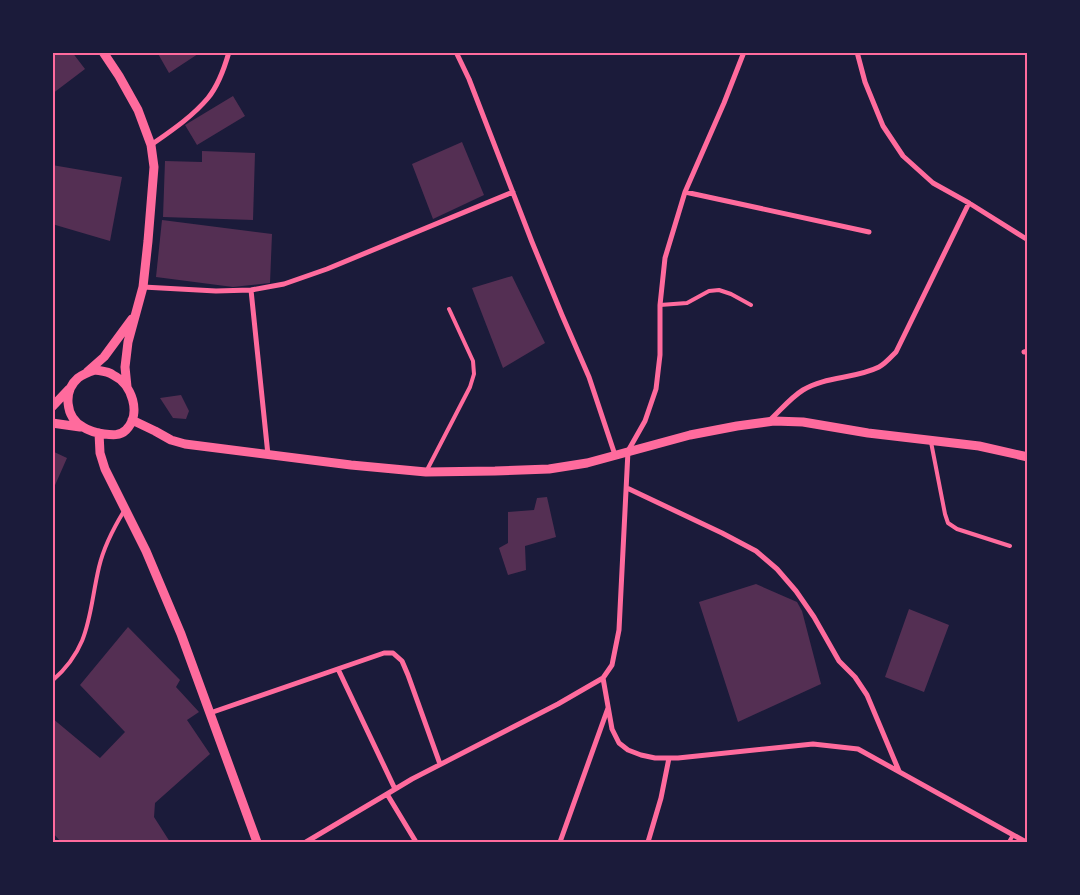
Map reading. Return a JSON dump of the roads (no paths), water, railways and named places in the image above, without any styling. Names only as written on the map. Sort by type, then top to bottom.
[{"type":"street","points":[[103,52],[138,110],[151,145],[154,167],[143,287],[128,342],[125,367],[127,387]]},
{"type":"street","points":[[151,145],[185,122],[209,97],[225,67],[229,52]]},
{"type":"street","points":[[456,52],[469,79],[562,315],[589,377],[615,455]]},
{"type":"street","points":[[306,842],[412,778],[558,704],[603,678],[612,665],[619,630],[628,452],[646,421],[656,389],[660,355],[660,305],[665,258],[685,192],[744,52]]},
{"type":"street","points":[[857,52],[865,82],[883,126],[903,156],[933,183],[1028,240]]},
{"type":"street","points":[[143,287],[216,291],[251,290],[284,284],[327,269],[513,192]]},
{"type":"street","points":[[685,192],[869,232]]},
{"type":"street","points":[[768,422],[804,389],[822,382],[863,373],[880,367],[896,352],[969,203]]},
{"type":"street","points":[[251,290],[268,455]]},
{"type":"street","points":[[52,407],[78,378],[104,357],[135,315]]},
{"type":"street","points":[[52,423],[70,424],[99,433],[115,435],[122,433],[128,428],[135,409],[127,387],[113,374],[95,370],[86,373]]},
{"type":"street","points":[[72,385],[68,394],[70,413],[82,427]]},
{"type":"street","points":[[132,420],[171,440],[185,444],[350,465],[426,472],[549,469],[587,462],[700,434],[768,422],[804,422],[868,434],[979,446],[1028,457]]},
{"type":"street","points":[[99,433],[100,453],[105,469],[146,551],[181,634],[257,842]]},
{"type":"street","points":[[627,488],[731,537],[756,551],[778,569],[814,617],[839,661],[855,677],[867,695],[900,772]]},
{"type":"street","points":[[210,714],[384,653],[393,653],[402,661],[408,675],[440,764]]},
{"type":"street","points":[[338,669],[396,789]]},
{"type":"street","points":[[603,678],[612,729],[619,743],[628,750],[655,758],[669,758],[813,744],[858,749],[1026,842]]},
{"type":"street","points":[[560,842],[608,708]]},
{"type":"street","points":[[648,842],[661,798],[669,758]]},
{"type":"street","points":[[387,794],[416,842]]},
{"type":"lane","points":[[660,305],[687,303],[708,291],[719,290],[751,305]]},
{"type":"lane","points":[[426,472],[470,387],[474,374],[472,361],[449,309]]},
{"type":"lane","points":[[930,440],[948,523],[957,530],[1010,546]]},
{"type":"lane","points":[[52,681],[79,650],[86,633],[105,547],[111,532],[125,509]]},
{"type":"lane","points":[[1009,842],[1013,835]]}]
